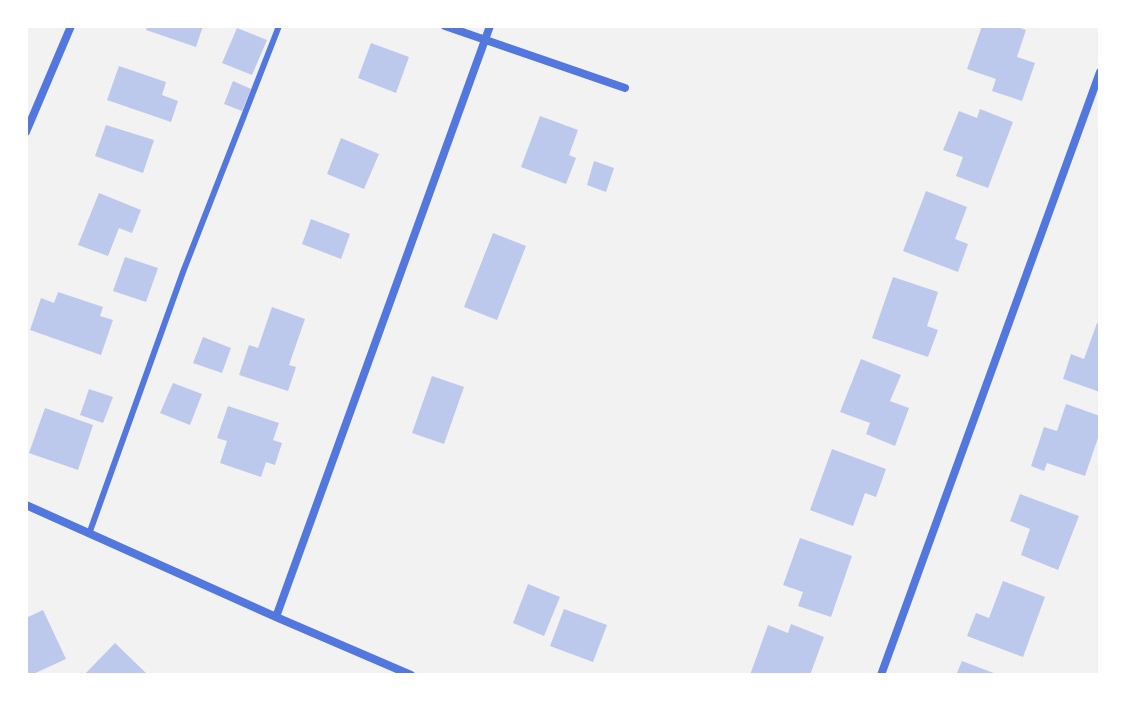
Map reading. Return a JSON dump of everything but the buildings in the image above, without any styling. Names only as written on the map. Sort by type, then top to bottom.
[{"type":"street","points":[[26,132],[71,26]]},
{"type":"street","points":[[445,26],[625,88]]},
{"type":"street","points":[[276,617],[490,26]]},
{"type":"street","points":[[881,675],[1100,72]]},
{"type":"street","points":[[26,505],[411,675]]},
{"type":"lane","points":[[89,534],[183,272],[279,26]]}]
